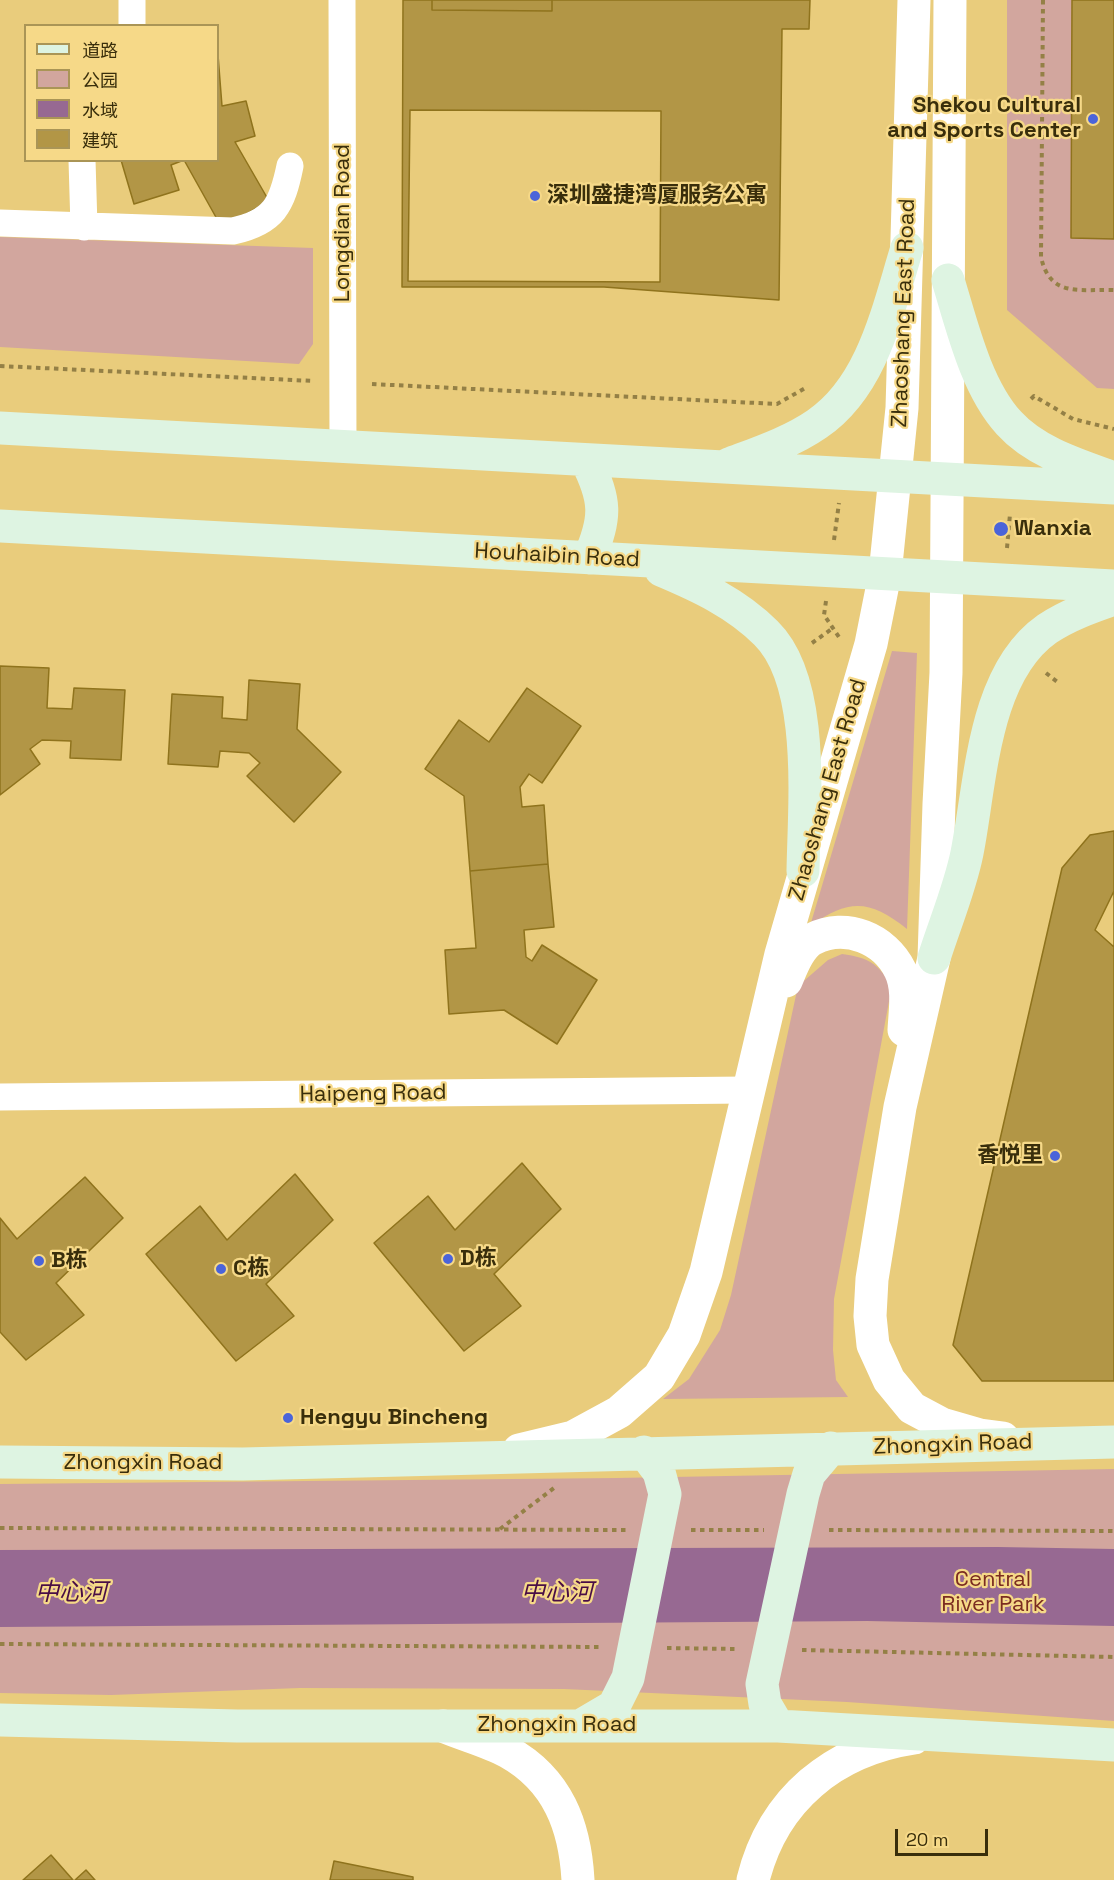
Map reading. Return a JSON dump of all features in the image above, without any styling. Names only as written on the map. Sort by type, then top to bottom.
[{"type":"main road","points":[[719,468],[816,425],[838,407],[858,381],[873,351],[907,248]]},
{"type":"main road","points":[[948,280],[976,367],[1008,423],[1053,454],[1114,478]]},
{"type":"main road","points":[[0,428],[1114,488]]},
{"type":"main road","points":[[586,460],[599,486],[603,510],[600,535],[589,558]]},
{"type":"main road","name":"Houhaibin Road","points":[[0,526],[1114,586]]},
{"type":"main road","points":[[637,560],[698,585],[737,608],[768,634],[787,666],[801,708],[805,758],[803,871]]},
{"type":"main road","points":[[934,958],[967,856],[994,710],[1008,675],[1022,654],[1046,630],[1085,609],[1114,599]]},
{"type":"main road","name":"Zhongxin Road","points":[[0,1462],[243,1464],[1038,1442],[1114,1442]]},
{"type":"main road","points":[[778,1726],[765,1704],[762,1684],[803,1494],[809,1474],[831,1449]]},
{"type":"main road","points":[[580,1726],[614,1706],[627,1678],[665,1494],[659,1472],[644,1452]]},
{"type":"main road","name":"Zhongxin Road","points":[[0,1720],[237,1726],[439,1724],[778,1726],[1114,1744]]},
{"type":"street","points":[[132,0],[132,24]]},
{"type":"street","name":"Longdian Road","points":[[342,0],[343,447]]},
{"type":"street","name":"Zhaoshang East Road","points":[[494,1456],[573,1437],[619,1412],[659,1377],[684,1335],[706,1272],[758,1046],[803,871],[871,644],[885,574],[897,476],[902,408],[914,0]]},
{"type":"street","name":"Zhaoshang East Road","points":[[950,0],[946,672],[934,958],[900,1107],[872,1279],[870,1316],[873,1345],[889,1380],[912,1408],[942,1424],[980,1435],[1038,1442]]},
{"type":"street","points":[[82,162],[84,227]]},
{"type":"street","points":[[0,223],[233,231],[253,226],[269,217],[284,195],[290,166]]},
{"type":"street","points":[[758,1046],[802,949],[812,939],[829,933],[844,932],[862,936],[880,945],[891,956],[901,972],[906,994],[900,1107]]},
{"type":"street","name":"Haipeng Road","points":[[0,1097],[747,1090]]},
{"type":"street","points":[[439,1724],[508,1753],[543,1779],[562,1806],[576,1846],[578,1880]]},
{"type":"street","points":[[753,1880],[770,1837],[787,1807],[826,1771],[849,1756],[873,1747],[941,1734]]},
{"type":"path","points":[[1043,0],[1041,256],[1043,269],[1049,278],[1068,289],[1114,290]]},
{"type":"path","points":[[0,366],[777,404],[818,382]]},
{"type":"path","points":[[1034,396],[1073,419],[1114,429]]},
{"type":"path","points":[[500,1529],[601,1454]]},
{"type":"path","points":[[0,1528],[631,1530]]},
{"type":"path","points":[[678,1530],[774,1530]]},
{"type":"path","points":[[822,1530],[1114,1531]]},
{"type":"path","points":[[0,1644],[614,1647]]},
{"type":"path","points":[[662,1648],[744,1649]]},
{"type":"path","points":[[792,1650],[1114,1657]]},
{"type":"green space","points":[[1007,0],[1114,0],[1114,389],[1097,388],[1007,310]]},
{"type":"green space","points":[[0,237],[313,248],[313,344],[299,364],[0,347]]},
{"type":"green space","points":[[892,651],[917,653],[907,929],[882,912],[860,906],[837,911],[810,926]]},
{"type":"green space","points":[[842,954],[859,957],[872,963],[892,985],[834,1299],[833,1350],[836,1380],[848,1397],[663,1399],[689,1379],[720,1330],[731,1295],[798,986],[828,960]]},
{"type":"green space","name":"Central River Park","points":[[1114,1469],[1114,1721],[847,1702],[564,1689],[300,1688],[111,1695],[0,1693],[0,1484],[616,1478]]},
{"type":"water","name":"中心河","points":[[998,1547],[1114,1549],[1114,1626],[867,1621],[0,1627],[0,1550]]},
{"type":"building","points":[[403,0],[432,0],[432,10],[552,11],[552,0],[810,0],[809,29],[782,29],[779,300],[604,287],[402,287]]},
{"type":"building","points":[[432,0],[552,0],[552,11],[432,10]]},
{"type":"building","name":"Shekou Cultural and Sports Center","points":[[1072,0],[1114,0],[1114,239],[1071,238]]},
{"type":"building","points":[[219,68],[222,106],[246,101],[255,136],[235,142],[269,201],[222,228],[185,162],[219,162]]},
{"type":"building","name":"深圳盛捷湾厦服务公寓","points":[[410,110],[661,111],[660,282],[408,281]]},
{"type":"building","points":[[122,162],[179,162],[171,165],[179,190],[134,204]]},
{"type":"building","points":[[0,666],[49,668],[47,708],[72,709],[74,688],[125,690],[121,760],[70,758],[71,741],[42,740],[30,749],[40,764],[0,795]]},
{"type":"building","points":[[249,680],[300,684],[297,729],[341,772],[294,822],[247,776],[260,763],[249,753],[220,751],[218,767],[168,764],[172,694],[223,697],[222,718],[247,720]]},
{"type":"building","points":[[527,688],[581,726],[542,783],[529,774],[520,787],[522,807],[544,805],[548,864],[470,871],[464,796],[425,769],[459,720],[489,742]]},
{"type":"building","name":"香悦里","points":[[1114,831],[1114,1381],[982,1381],[953,1345],[1062,868],[1090,835]]},
{"type":"building","points":[[548,864],[554,927],[524,930],[526,957],[532,961],[542,945],[597,980],[557,1044],[504,1010],[449,1014],[445,950],[476,948],[470,871]]},
{"type":"building","points":[[1114,891],[1114,947],[1095,930]]},
{"type":"building","name":"D栋","points":[[522,1163],[561,1209],[494,1274],[521,1306],[464,1351],[374,1243],[428,1196],[455,1230]]},
{"type":"building","name":"C栋","points":[[295,1174],[333,1220],[266,1284],[294,1316],[236,1361],[146,1254],[200,1206],[227,1240]]},
{"type":"building","name":"B栋","points":[[85,1177],[123,1218],[56,1283],[84,1315],[26,1360],[0,1332],[0,1218],[17,1239]]},
{"type":"building","points":[[51,1855],[73,1880],[23,1880]]},
{"type":"building","points":[[334,1861],[413,1877],[413,1880],[330,1880]]},
{"type":"building","points":[[86,1870],[95,1880],[75,1880]]},
{"type":"place","name":"Shekou Cultural and Sports Center","points":[[1093,119]]},
{"type":"place","name":"深圳盛捷湾厦服务公寓","points":[[535,196]]},
{"type":"place","name":"Wanxia","points":[[1001,529]]},
{"type":"place","name":"香悦里","points":[[1055,1156]]},
{"type":"place","name":"D栋","points":[[448,1259]]},
{"type":"place","name":"B栋","points":[[39,1261]]},
{"type":"place","name":"C栋","points":[[221,1269]]},
{"type":"place","name":"Hengyu Bincheng","points":[[288,1418]]}]
